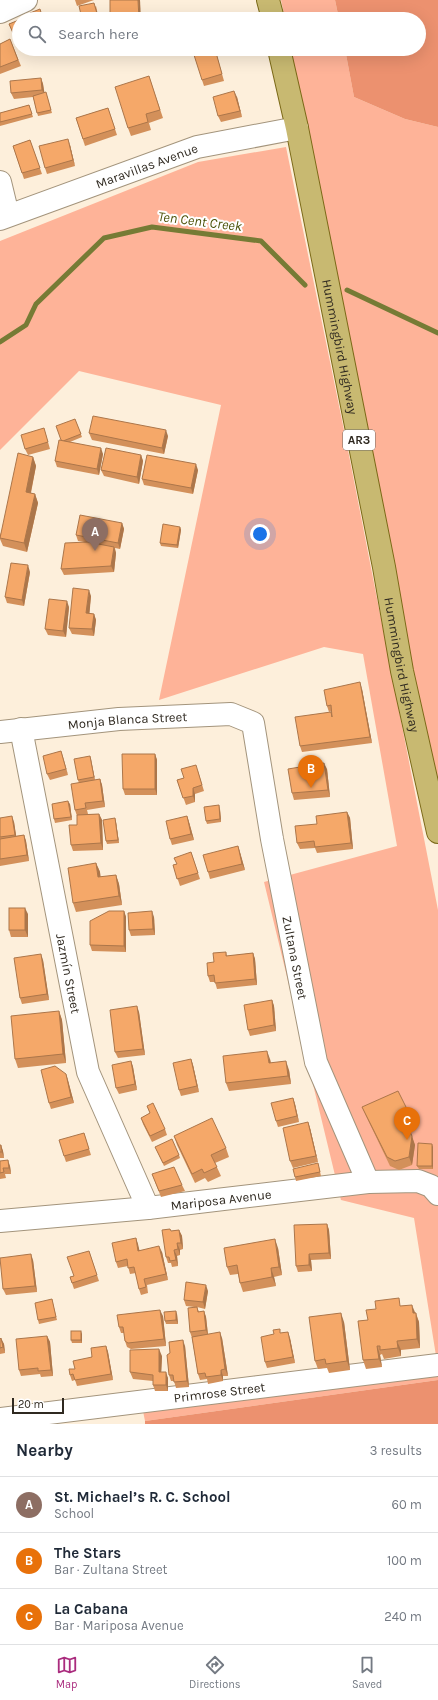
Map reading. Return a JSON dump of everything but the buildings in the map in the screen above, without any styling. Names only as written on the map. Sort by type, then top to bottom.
[{"type":"main road","points":[[268,0],[271,12]]},
{"type":"main road","name":"Hummingbird Highway","points":[[281,56],[297,128],[384,567],[402,671],[438,832]]},
{"type":"street","points":[[0,12],[26,0]]},
{"type":"street","name":"Maravillas Avenue","points":[[4,217],[197,147],[297,128]]},
{"type":"street","points":[[0,182],[4,217]]},
{"type":"street","name":"Monja Blanca Street","points":[[10,731],[119,719],[231,714],[253,723]]},
{"type":"street","name":"Zultana Street","points":[[253,723],[272,840],[316,1062],[368,1182]]},
{"type":"street","name":"Jazmín Street","points":[[10,731],[88,1072],[148,1208]]},
{"type":"street","name":"Mariposa Avenue","points":[[0,1221],[148,1208],[368,1182],[418,1181],[431,1186],[438,1194]]},
{"type":"street","name":"Primrose Street","points":[[0,1419],[438,1365]]},
{"type":"shaded area","points":[[281,0],[335,0],[338,12],[284,12]]},
{"type":"shaded area","points":[[335,0],[438,0],[438,127],[405,119],[354,97],[346,56],[426,56],[426,12],[338,12]]},
{"type":"shaded area","points":[[292,56],[346,56],[354,97],[405,119],[438,127],[438,799]]},
{"type":"shaded area","points":[[286,147],[345,435],[438,910],[438,1380],[145,1421],[140,1396],[437,1362],[414,1218],[341,1200],[264,882],[397,846],[363,654],[324,647],[159,700],[221,405],[79,371],[0,450],[0,241],[198,162]]},
{"type":"shaded area","points":[[438,1380],[438,1424],[145,1424],[145,1421]]},
{"type":"waterway","name":"Ten Cent Creek","points":[[0,342],[26,325],[36,304],[104,238],[152,227],[261,241],[305,285]]},
{"type":"waterway","name":"Ten Cent Creek","points":[[347,290],[438,333]]},
{"type":"place","name":"St. Michael’s R. C. School","points":[[95,551]]},
{"type":"place","name":"The Stars","points":[[311,788]]},
{"type":"place","name":"La Cabana","points":[[407,1140]]}]
